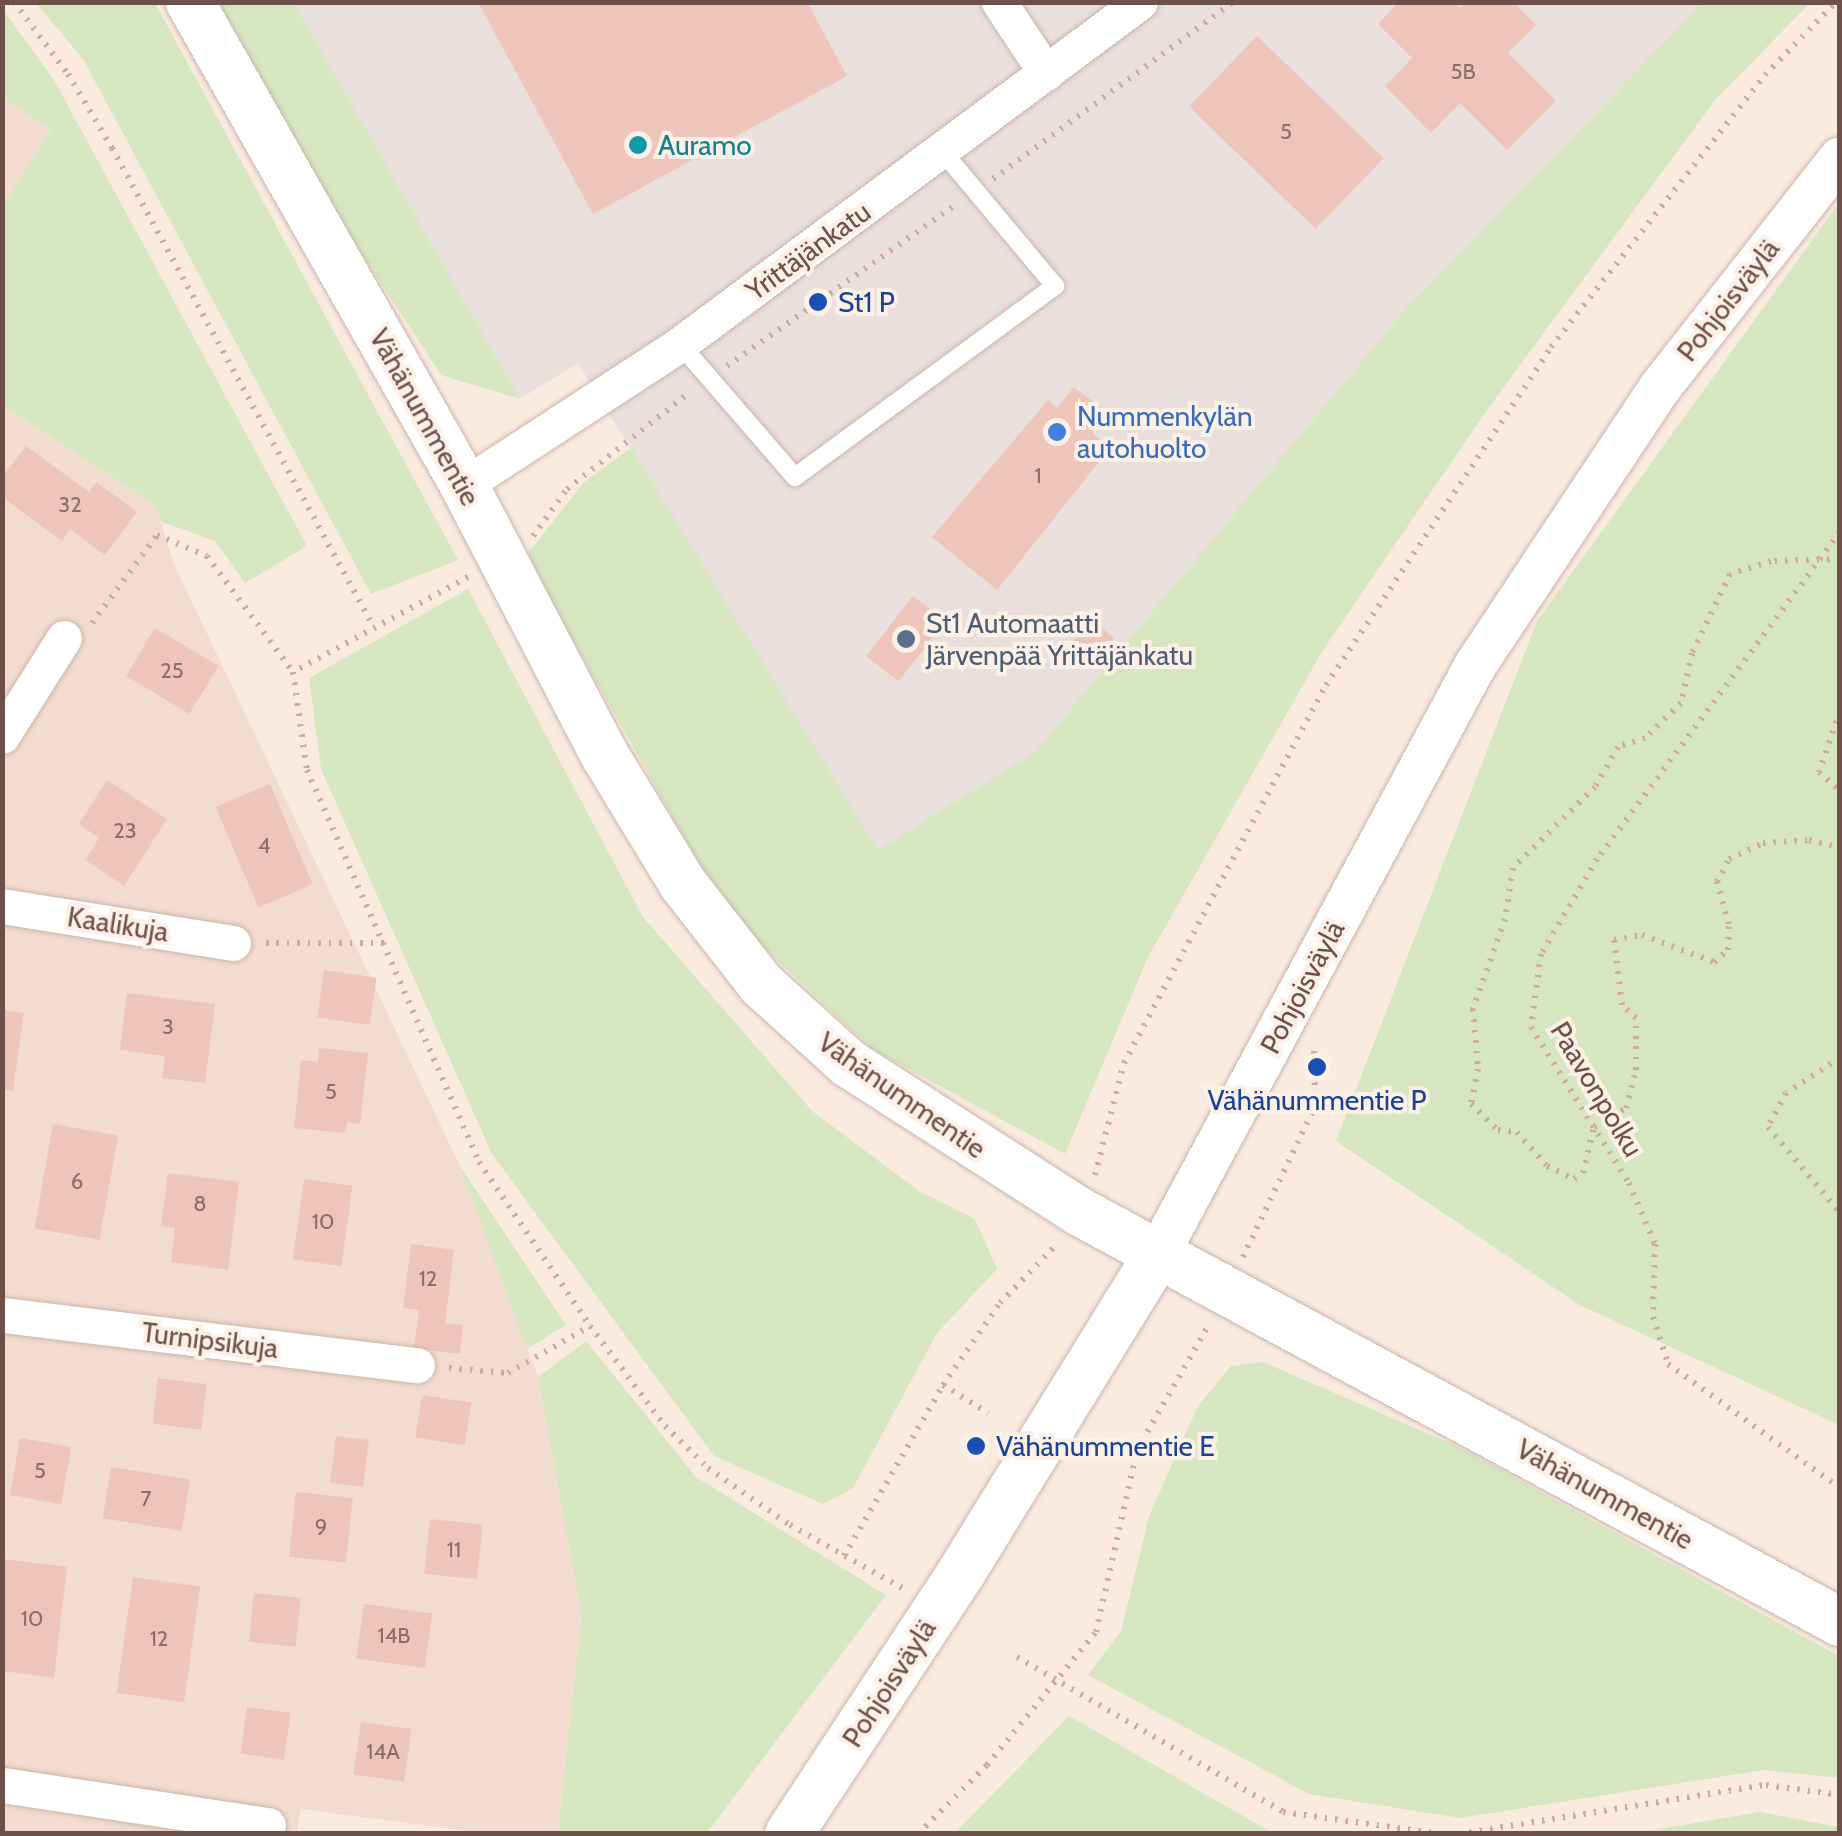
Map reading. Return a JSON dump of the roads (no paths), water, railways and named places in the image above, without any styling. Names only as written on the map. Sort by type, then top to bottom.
[{"type":"main road","name":"Vähänummentie","points":[[190,2],[464,484],[604,754],[683,884],[762,984],[848,1063],[1080,1212],[1840,1622]]},
{"type":"main road","name":"Pohjoisväylä","points":[[788,1834],[961,1573],[1158,1254]]},
{"type":"street","points":[[999,2],[1046,73]]},
{"type":"street","name":"Yrittäjänkatu","points":[[464,484],[680,344],[1140,2]]},
{"type":"street","name":"Pohjoisväylä","points":[[1158,1254],[1475,666],[1659,389],[1840,158]]},
{"type":"street","points":[[2,736],[64,638]]},
{"type":"street","name":"Kaalikuja","points":[[2,906],[233,943]]},
{"type":"street","name":"Turnipsikuja","points":[[2,1314],[417,1365]]},
{"type":"street","points":[[2,1785],[268,1824]]},
{"type":"lane","points":[[680,344],[795,477],[1055,286],[943,152]]},
{"type":"place","name":"Auramo","points":[[638,145]]},
{"type":"place","name":"St1 P","points":[[818,302]]},
{"type":"place","name":"Nummenkylän autohuolto","points":[[1057,432]]},
{"type":"place","name":"St1 Automaatti Järvenpää Yrittäjänkatu","points":[[906,639]]},
{"type":"place","name":"Vähänummentie P","points":[[1317,1067]]},
{"type":"place","name":"Vähänummentie E","points":[[976,1446]]}]
